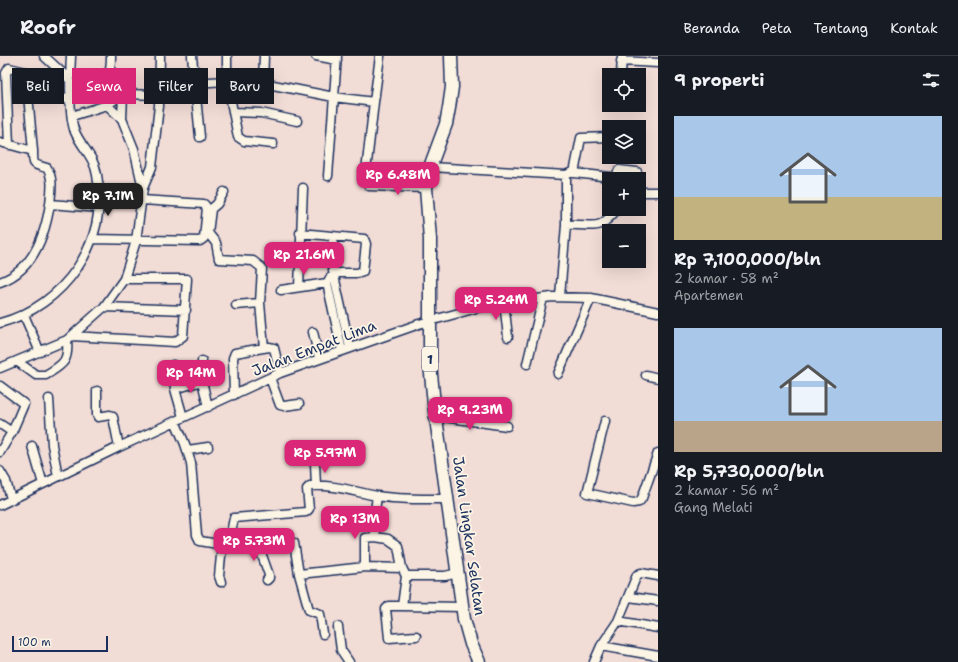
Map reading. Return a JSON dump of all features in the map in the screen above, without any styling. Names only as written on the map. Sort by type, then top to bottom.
[{"type":"highway","name":"Jalan Lingkar Selatan","points":[[451,56],[452,87],[450,108],[446,124],[430,167],[426,188],[430,232],[430,364],[463,606],[468,634],[479,662]]},
{"type":"street","points":[[44,56],[70,80]]},
{"type":"street","points":[[0,323],[24,315],[55,294],[77,271],[92,239],[100,208],[97,175],[88,151],[74,131],[70,80],[71,56]]},
{"type":"street","points":[[71,92],[86,93],[100,86],[110,73],[111,56]]},
{"type":"street","points":[[160,56],[160,68]]},
{"type":"street","points":[[192,56],[193,68]]},
{"type":"street","points":[[226,56],[226,68]]},
{"type":"street","points":[[264,56],[264,68]]},
{"type":"street","points":[[316,56],[337,58],[328,176]]},
{"type":"street","points":[[380,56],[374,102],[367,183],[426,188]]},
{"type":"street","points":[[621,68],[622,58],[658,63]]},
{"type":"street","points":[[9,145],[6,70],[12,68]]},
{"type":"street","points":[[274,85],[334,97],[374,102]]},
{"type":"street","points":[[64,97],[71,102]]},
{"type":"street","points":[[0,282],[16,275],[27,263],[42,238],[50,204],[52,181],[49,171],[47,168],[36,166],[34,164],[29,104]]},
{"type":"street","points":[[72,116],[107,104],[122,119],[134,149],[143,188]]},
{"type":"street","points":[[122,119],[123,104]]},
{"type":"street","points":[[0,368],[18,362],[70,338],[104,307],[124,278],[136,241],[143,188],[152,167],[159,104]]},
{"type":"street","points":[[196,104],[200,137]]},
{"type":"street","points":[[232,104],[238,137],[241,139],[273,144]]},
{"type":"street","points":[[234,112],[261,112],[297,121]]},
{"type":"street","points":[[574,173],[580,139],[583,137],[602,137]]},
{"type":"street","points":[[0,142],[33,151]]},
{"type":"street","points":[[138,168],[152,167]]},
{"type":"street","points":[[430,167],[566,175],[570,172],[602,176]]},
{"type":"street","points":[[618,172],[619,170],[637,172]]},
{"type":"street","points":[[560,296],[566,225],[566,175]]},
{"type":"street","points":[[299,287],[303,188]]},
{"type":"street","points":[[224,192],[217,204],[211,209],[209,235],[216,243],[219,259],[253,261],[262,268],[260,303],[264,348]]},
{"type":"street","points":[[646,192],[657,192]]},
{"type":"street","points":[[92,239],[136,241],[203,240],[207,208],[204,204],[142,200]]},
{"type":"street","points":[[50,204],[100,208]]},
{"type":"street","points":[[566,225],[602,225],[607,222],[612,216]]},
{"type":"street","points":[[300,233],[361,238],[366,241],[365,268],[363,271],[357,273],[334,273]]},
{"type":"street","points":[[333,236],[334,273],[346,349]]},
{"type":"street","points":[[281,290],[327,283],[334,273]]},
{"type":"street","points":[[70,338],[175,342],[183,336],[187,279],[124,278]]},
{"type":"street","points":[[327,283],[346,349]]},
{"type":"street","name":"Jalan Empat Lima","points":[[0,504],[183,417],[208,407],[280,373],[430,320],[504,302],[560,296],[591,298],[658,312]]},
{"type":"street","points":[[527,364],[543,298]]},
{"type":"street","points":[[558,374],[591,298]]},
{"type":"street","points":[[504,302],[508,337]]},
{"type":"street","points":[[236,306],[260,303]]},
{"type":"street","points":[[104,307],[186,310]]},
{"type":"street","points":[[24,315],[40,352]]},
{"type":"street","points":[[313,332],[319,358]]},
{"type":"street","points":[[18,362],[36,375],[46,375],[66,361],[70,338]]},
{"type":"street","points":[[234,395],[234,354],[264,348],[274,348],[280,373]]},
{"type":"street","points":[[202,361],[202,381],[208,407]]},
{"type":"street","points":[[173,365],[175,389],[183,417]]},
{"type":"street","points":[[646,375],[658,378]]},
{"type":"street","points":[[270,378],[280,404],[284,406],[299,404]]},
{"type":"street","points":[[175,389],[202,381]]},
{"type":"street","points":[[0,386],[24,404],[12,432],[0,452]]},
{"type":"street","points":[[96,391],[97,415],[98,417],[110,415],[113,417],[119,447]]},
{"type":"street","points":[[49,399],[52,445],[58,476]]},
{"type":"street","points":[[436,416],[507,426]]},
{"type":"street","points":[[175,421],[188,450],[192,471],[197,539],[200,542],[225,546],[259,546],[290,542],[294,543],[306,604],[309,610],[320,614],[323,634]]},
{"type":"street","points":[[605,421],[587,493],[633,503],[638,502],[642,498],[658,453]]},
{"type":"street","points":[[0,424],[12,432]]},
{"type":"street","points":[[32,446],[43,484]]},
{"type":"street","points":[[188,450],[208,447]]},
{"type":"street","points":[[315,463],[316,486]]},
{"type":"street","points":[[0,471],[6,481],[11,499]]},
{"type":"street","points":[[221,582],[219,576],[225,546],[234,518],[306,512],[309,508],[308,487],[316,486],[341,488],[377,496],[404,499],[448,499]]},
{"type":"street","points":[[374,537],[374,518],[377,496]]},
{"type":"street","points":[[365,567],[365,538],[374,537],[388,539],[398,546],[402,568],[406,576],[402,606]]},
{"type":"street","points":[[259,546],[269,575],[267,580]]},
{"type":"street","points":[[299,574],[365,567],[402,568]]},
{"type":"street","points":[[406,576],[445,576],[458,573]]},
{"type":"street","points":[[594,662],[601,646],[618,621],[637,576],[641,573],[658,576]]},
{"type":"street","points":[[629,597],[658,601]]},
{"type":"street","points":[[416,636],[388,638],[386,624],[387,607],[463,606]]},
{"type":"street","points":[[618,621],[658,628]]},
{"type":"street","points":[[338,627],[341,650],[349,662]]},
{"type":"street","points":[[601,646],[658,656]]}]
